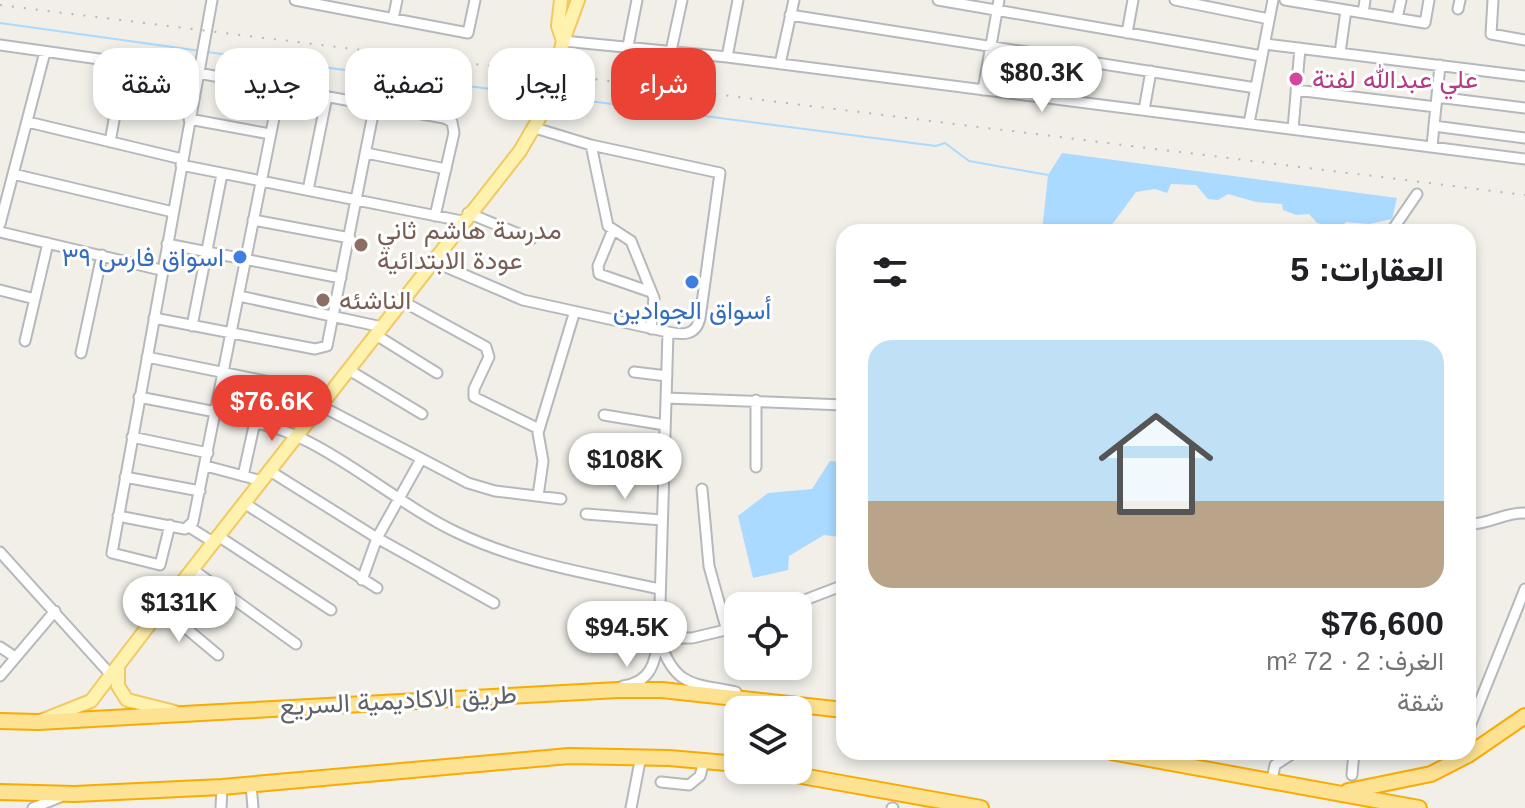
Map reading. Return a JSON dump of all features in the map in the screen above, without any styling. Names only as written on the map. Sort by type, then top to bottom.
[{"type":"highway","name":"طريق الاكاديمية السريع","points":[[0,721],[38,722],[590,691],[662,690],[726,696]]},
{"type":"highway","name":"طريق الاكاديمية السريع","points":[[812,706],[836,709]]},
{"type":"highway","points":[[1476,750],[1525,716]]},
{"type":"highway","points":[[0,792],[76,798],[544,757],[641,756],[724,763]]},
{"type":"highway","points":[[1183,760],[1419,808]]},
{"type":"highway","points":[[1339,793],[1431,774],[1458,760]]},
{"type":"highway","points":[[812,780],[920,803],[981,808]]},
{"type":"main road","points":[[561,0],[558,26],[563,41]]},
{"type":"main road","points":[[38,722],[84,705],[116,671],[535,128],[553,90],[563,41],[578,0]]},
{"type":"main road","points":[[116,671],[118,686],[127,700],[175,712]]},
{"type":"street","points":[[199,65],[212,0]]},
{"type":"street","points":[[295,0],[341,4],[393,19],[468,33],[475,0]]},
{"type":"street","points":[[393,19],[397,0]]},
{"type":"street","points":[[628,46],[637,0]]},
{"type":"street","points":[[672,48],[682,0]]},
{"type":"street","points":[[727,57],[738,0]]},
{"type":"street","points":[[780,64],[794,0]]},
{"type":"street","points":[[939,0],[998,5],[1127,33],[1262,56]]},
{"type":"street","points":[[1127,33],[1133,0]]},
{"type":"street","points":[[1175,0],[1269,19]]},
{"type":"street","points":[[1249,123],[1273,0]]},
{"type":"street","points":[[1285,0],[1324,3],[1346,10],[1425,23],[1429,0]]},
{"type":"street","points":[[1363,13],[1365,0]]},
{"type":"street","points":[[1397,18],[1401,0]]},
{"type":"street","points":[[1493,0],[1491,34],[1525,40]]},
{"type":"street","points":[[983,90],[998,5]]},
{"type":"street","points":[[1340,53],[1346,10]]},
{"type":"street","points":[[790,15],[990,49],[1256,88]]},
{"type":"street","points":[[563,41],[645,48]]},
{"type":"street","points":[[1265,44],[1525,76]]},
{"type":"street","points":[[0,45],[93,60]]},
{"type":"street","points":[[1293,129],[1300,48]]},
{"type":"street","points":[[0,224],[45,52]]},
{"type":"street","points":[[716,56],[1525,159]]},
{"type":"street","points":[[1432,146],[1440,65]]},
{"type":"street","points":[[1144,110],[1151,71]]},
{"type":"street","points":[[1296,90],[1525,108]]},
{"type":"street","points":[[110,142],[114,120]]},
{"type":"street","points":[[170,525],[162,562],[154,565],[112,553],[189,120]]},
{"type":"street","points":[[194,120],[270,134]]},
{"type":"street","points":[[189,527],[206,466],[273,120]]},
{"type":"street","points":[[308,190],[322,120]]},
{"type":"street","points":[[154,318],[320,350],[328,342],[372,120]]},
{"type":"street","points":[[435,216],[454,133],[452,122],[443,120]]},
{"type":"street","points":[[28,122],[222,174],[435,216],[465,217],[531,239]]},
{"type":"street","points":[[1434,126],[1525,138]]},
{"type":"street","points":[[432,261],[512,296],[574,314],[688,334],[699,325],[720,173],[591,145],[535,128]]},
{"type":"street","points":[[591,145],[608,226],[612,232],[631,241],[651,292],[654,302],[651,329]]},
{"type":"street","points":[[366,153],[446,169]]},
{"type":"street","points":[[13,174],[173,212]]},
{"type":"street","points":[[192,326],[222,174]]},
{"type":"street","points":[[1396,224],[1417,194]]},
{"type":"street","points":[[253,220],[350,238]]},
{"type":"street","points":[[0,232],[161,270]]},
{"type":"street","points":[[612,232],[598,266],[599,274],[651,292]]},
{"type":"street","points":[[25,341],[48,243]]},
{"type":"street","points":[[167,244],[341,278]]},
{"type":"street","points":[[81,353],[102,255]]},
{"type":"street","points":[[0,290],[35,299]]},
{"type":"street","points":[[239,296],[334,315],[379,331],[437,373]]},
{"type":"street","points":[[402,301],[486,347],[489,357],[473,391],[474,397],[539,429]]},
{"type":"street","points":[[538,496],[543,461],[539,429],[574,314]]},
{"type":"street","points":[[590,691],[630,685],[646,677],[654,665],[659,638],[668,332]]},
{"type":"street","points":[[147,357],[330,394]]},
{"type":"street","points":[[349,370],[422,414]]},
{"type":"street","points":[[634,372],[667,376]]},
{"type":"street","points":[[243,476],[264,381]]},
{"type":"street","points":[[139,397],[216,412]]},
{"type":"street","points":[[666,398],[836,405]]},
{"type":"street","points":[[756,400],[756,467]]},
{"type":"street","points":[[321,406],[420,461],[477,487],[561,499]]},
{"type":"street","points":[[604,415],[665,425]]},
{"type":"street","points":[[254,423],[298,436],[397,500],[483,544],[554,567],[660,589]]},
{"type":"street","points":[[132,437],[208,453]]},
{"type":"street","points":[[362,580],[377,538],[420,461]]},
{"type":"street","points":[[206,466],[243,476],[266,476],[494,603]]},
{"type":"street","points":[[592,470],[664,471]]},
{"type":"street","points":[[125,477],[200,491]]},
{"type":"street","points":[[702,489],[709,566],[724,620]]},
{"type":"street","points":[[244,503],[377,588]]},
{"type":"street","points":[[1476,524],[1486,525],[1507,515],[1525,513]]},
{"type":"street","points":[[586,514],[662,520]]},
{"type":"street","points":[[118,516],[189,527],[215,539],[331,610]]},
{"type":"street","points":[[0,552],[116,671]]},
{"type":"street","points":[[192,569],[296,644]]},
{"type":"street","points":[[812,597],[836,588]]},
{"type":"street","points":[[1476,711],[1525,589]]},
{"type":"street","points":[[162,608],[218,655]]},
{"type":"street","points":[[0,676],[55,611]]},
{"type":"street","points":[[659,638],[692,638],[724,632]]},
{"type":"street","points":[[659,638],[671,669],[681,679],[751,696]]},
{"type":"street","points":[[0,647],[15,657]]},
{"type":"street","points":[[631,808],[641,756]]},
{"type":"street","points":[[1272,780],[1275,765],[1283,760]]},
{"type":"street","points":[[1352,775],[1353,760]]},
{"type":"street","points":[[661,782],[689,785],[700,776],[704,761]]},
{"type":"street","points":[[251,784],[253,808]]},
{"type":"street","points":[[221,808],[222,787]]},
{"type":"street","points":[[33,808],[76,798]]},
{"type":"water","points":[[1062,153],[1397,198],[1392,219],[1369,224],[1322,224],[1309,214],[1296,215],[1283,210],[1282,204],[1256,202],[1228,194],[1218,200],[1208,199],[1196,185],[1171,184],[1167,193],[1155,189],[1136,192],[1112,224],[1043,224],[1048,175]]},
{"type":"water","points":[[830,461],[836,461],[836,537],[824,535],[789,556],[788,570],[753,578],[738,516],[768,493],[812,489]]},
{"type":"waterway","points":[[0,23],[201,51]]},
{"type":"waterway","points":[[207,52],[488,89]]},
{"type":"waterway","points":[[595,102],[936,146],[945,143],[969,161],[1048,175]]},
{"type":"railway","points":[[0,5],[1525,195]]},
{"type":"place","name":"علي عبدالله لفتة","points":[[1296,79]]},
{"type":"place","name":"مدرسة هاشم ثاني عودة الابتدائية","points":[[361,245]]},
{"type":"place","name":"اسواق فارس ٣٩","points":[[240,257]]},
{"type":"place","name":"أسواق الجوادين","points":[[692,282]]},
{"type":"place","name":"الناشئه","points":[[323,300]]}]
